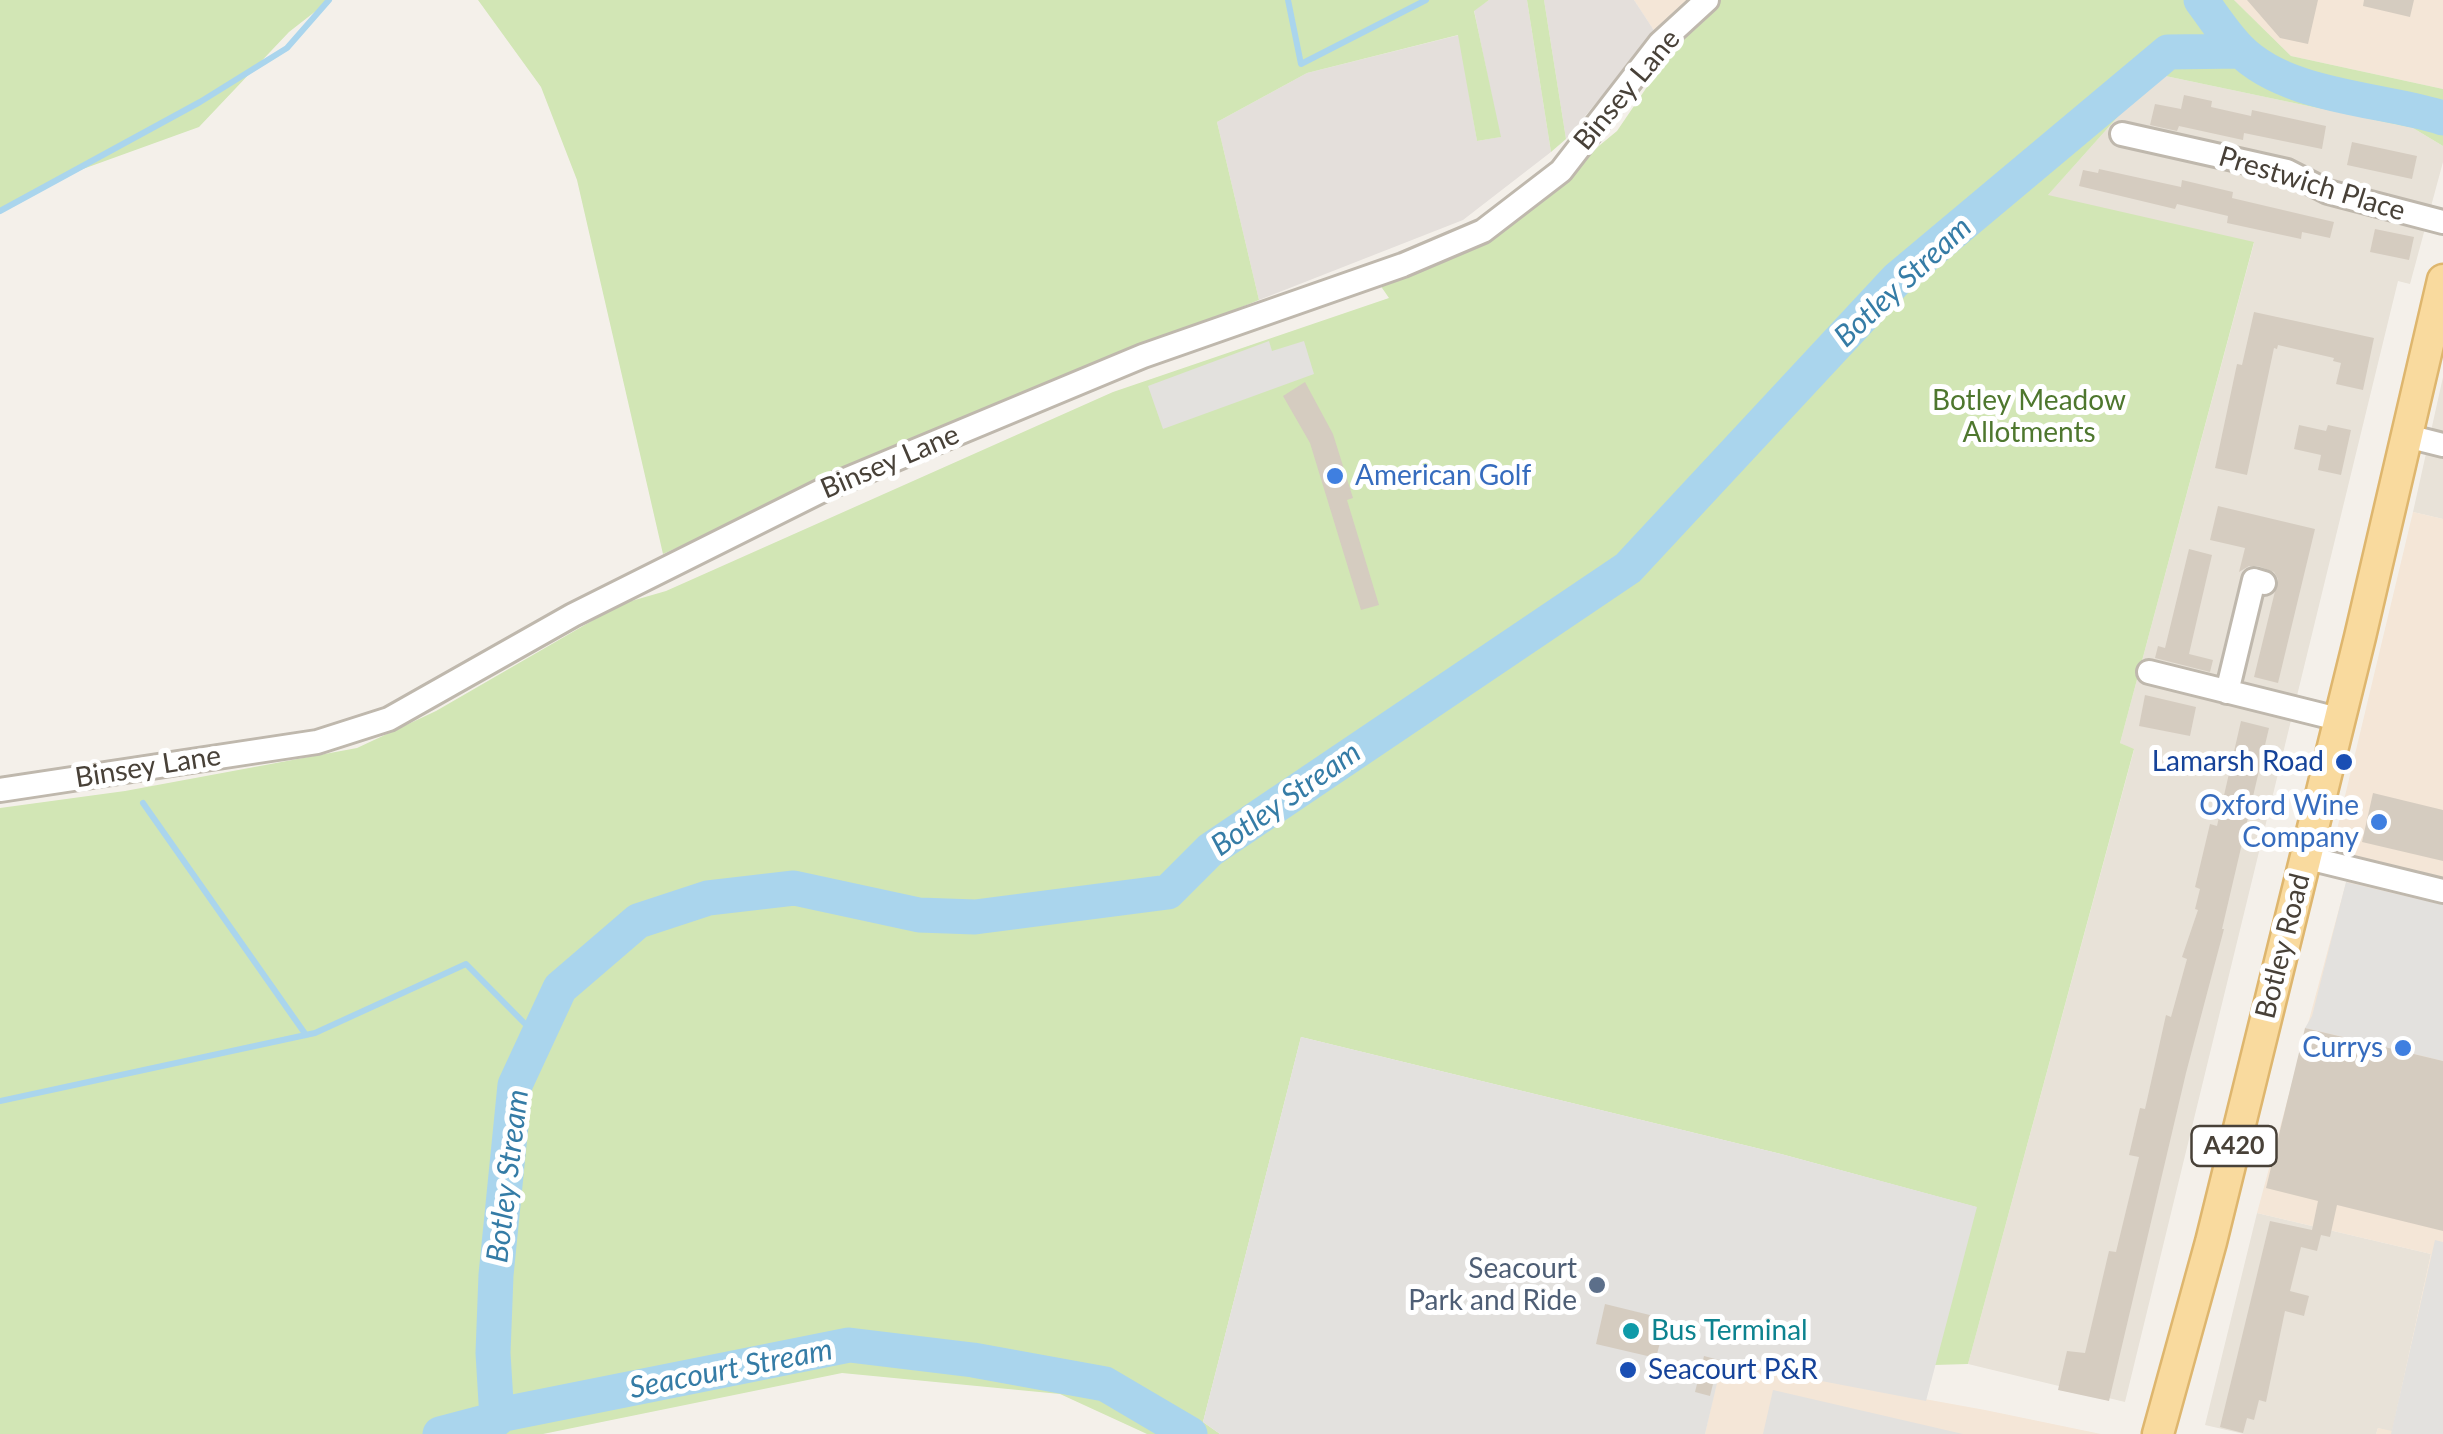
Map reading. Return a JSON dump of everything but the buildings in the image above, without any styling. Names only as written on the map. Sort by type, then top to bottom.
[{"type":"main road","name":"Botley Road","points":[[2158,1434],[2211,1242],[2443,280]]},
{"type":"street","name":"Binsey Lane","points":[[0,790],[317,742],[389,719],[573,615],[831,486],[1143,356],[1403,266],[1484,230],[1561,171],[1660,43],[1707,0]]},
{"type":"street","name":"Prestwich Place","points":[[2122,134],[2287,171],[2328,192],[2443,222]]},
{"type":"street","points":[[2407,436],[2443,444]]},
{"type":"street","points":[[2227,692],[2254,580],[2264,583]]},
{"type":"street","points":[[2149,672],[2338,719]]},
{"type":"street","points":[[2304,858],[2443,891]]},
{"type":"shaded area","points":[[1489,0],[1527,0],[1551,152],[1463,220],[1259,300],[1217,122],[1307,73],[1459,35],[1477,141],[1500,137],[1474,10]]},
{"type":"shaded area","points":[[1544,0],[1634,0],[1655,32],[1566,139]]},
{"type":"shaded area","points":[[1634,0],[1689,0],[1655,32]]},
{"type":"shaded area","points":[[2234,0],[2443,0],[2443,89],[2291,56]]},
{"type":"shaded area","points":[[2156,74],[2413,128],[2443,146],[2443,162],[2410,284],[2398,281],[2125,1402],[1968,1364],[2134,750],[2120,743],[2254,243],[2047,196]]},
{"type":"shaded area","points":[[1269,341],[1272,351],[1304,341],[1314,374],[1163,429],[1148,386]]},
{"type":"shaded area","points":[[2443,377],[2443,519],[2413,512]]},
{"type":"shaded area","points":[[2413,512],[2443,519],[2443,1434],[2376,1434],[2378,1428],[2392,1431],[2431,1254],[2257,1213],[2354,853],[2333,846]]},
{"type":"shaded area","points":[[2346,882],[2443,905],[2443,1061],[2305,1028],[2312,1016]]},
{"type":"shaded area","name":"Seacourt Park and Ride","points":[[1301,1037],[1781,1154],[1977,1207],[1926,1401],[1722,1362],[1705,1434],[1220,1434],[1203,1422]]},
{"type":"shaded area","points":[[2257,1213],[2431,1254],[2392,1432],[2378,1428],[2376,1434],[2244,1434],[2205,1425]]},
{"type":"shaded area","points":[[2435,1240],[2443,1242],[2443,1434],[2391,1434]]},
{"type":"shaded area","points":[[1721,1362],[1985,1410],[2101,1434],[1705,1434]]},
{"type":"shaded area","points":[[1773,1390],[1963,1434],[1763,1434]]},
{"type":"green space","points":[[0,0],[330,0],[289,32],[199,127],[58,178],[0,213]]},
{"type":"green space","points":[[478,0],[1489,0],[1474,11],[1501,137],[1477,141],[1458,35],[1307,73],[1217,122],[1259,300],[984,412],[663,554],[577,180],[541,87]]},
{"type":"green space","points":[[1527,0],[1544,0],[1566,139],[1551,152]]},
{"type":"green space","name":"Botley Meadow Allotments","points":[[1718,0],[2234,0],[2291,56],[2443,89],[2443,146],[2413,128],[2156,74],[2048,195],[2254,242],[2120,743],[2134,749],[1968,1364],[1934,1365],[1976,1207],[1781,1154],[1301,1037],[1203,1422],[1220,1434],[1147,1434],[1060,1394],[842,1373],[543,1434],[0,1434],[0,808],[125,791],[357,748],[436,711],[621,604],[666,591],[1113,392],[1389,298],[1380,285],[1498,229],[1617,131],[1685,31]]},
{"type":"waterway","points":[[0,211],[200,102],[287,48],[329,0]]},
{"type":"waterway","points":[[1288,0],[1301,64],[1426,0]]},
{"type":"waterway","points":[[2201,0],[2239,49],[2282,78],[2443,118]]},
{"type":"waterway","name":"Botley Stream","points":[[497,1419],[493,1353],[496,1275],[515,1085],[560,988],[638,921],[708,898],[794,888],[919,915],[975,917],[1168,892],[1210,850],[1628,568],[1897,279],[2168,52],[2241,51]]},
{"type":"waterway","points":[[143,803],[306,1035]]},
{"type":"waterway","points":[[0,1101],[315,1033],[466,964],[538,1037]]},
{"type":"waterway","name":"Seacourt Stream","points":[[440,1434],[497,1419],[499,1415],[849,1345],[973,1360],[1105,1384],[1190,1434]]},
{"type":"place","name":"American Golf","points":[[1335,476]]},
{"type":"place","name":"Lamarsh Road","points":[[2344,762]]},
{"type":"place","name":"Oxford Wine Company","points":[[2379,822]]},
{"type":"place","name":"Currys","points":[[2403,1048]]},
{"type":"place","name":"Seacourt Park and Ride","points":[[1597,1285]]},
{"type":"place","name":"Bus Terminal","points":[[1631,1331]]},
{"type":"place","name":"Seacourt P&R","points":[[1628,1370]]}]
